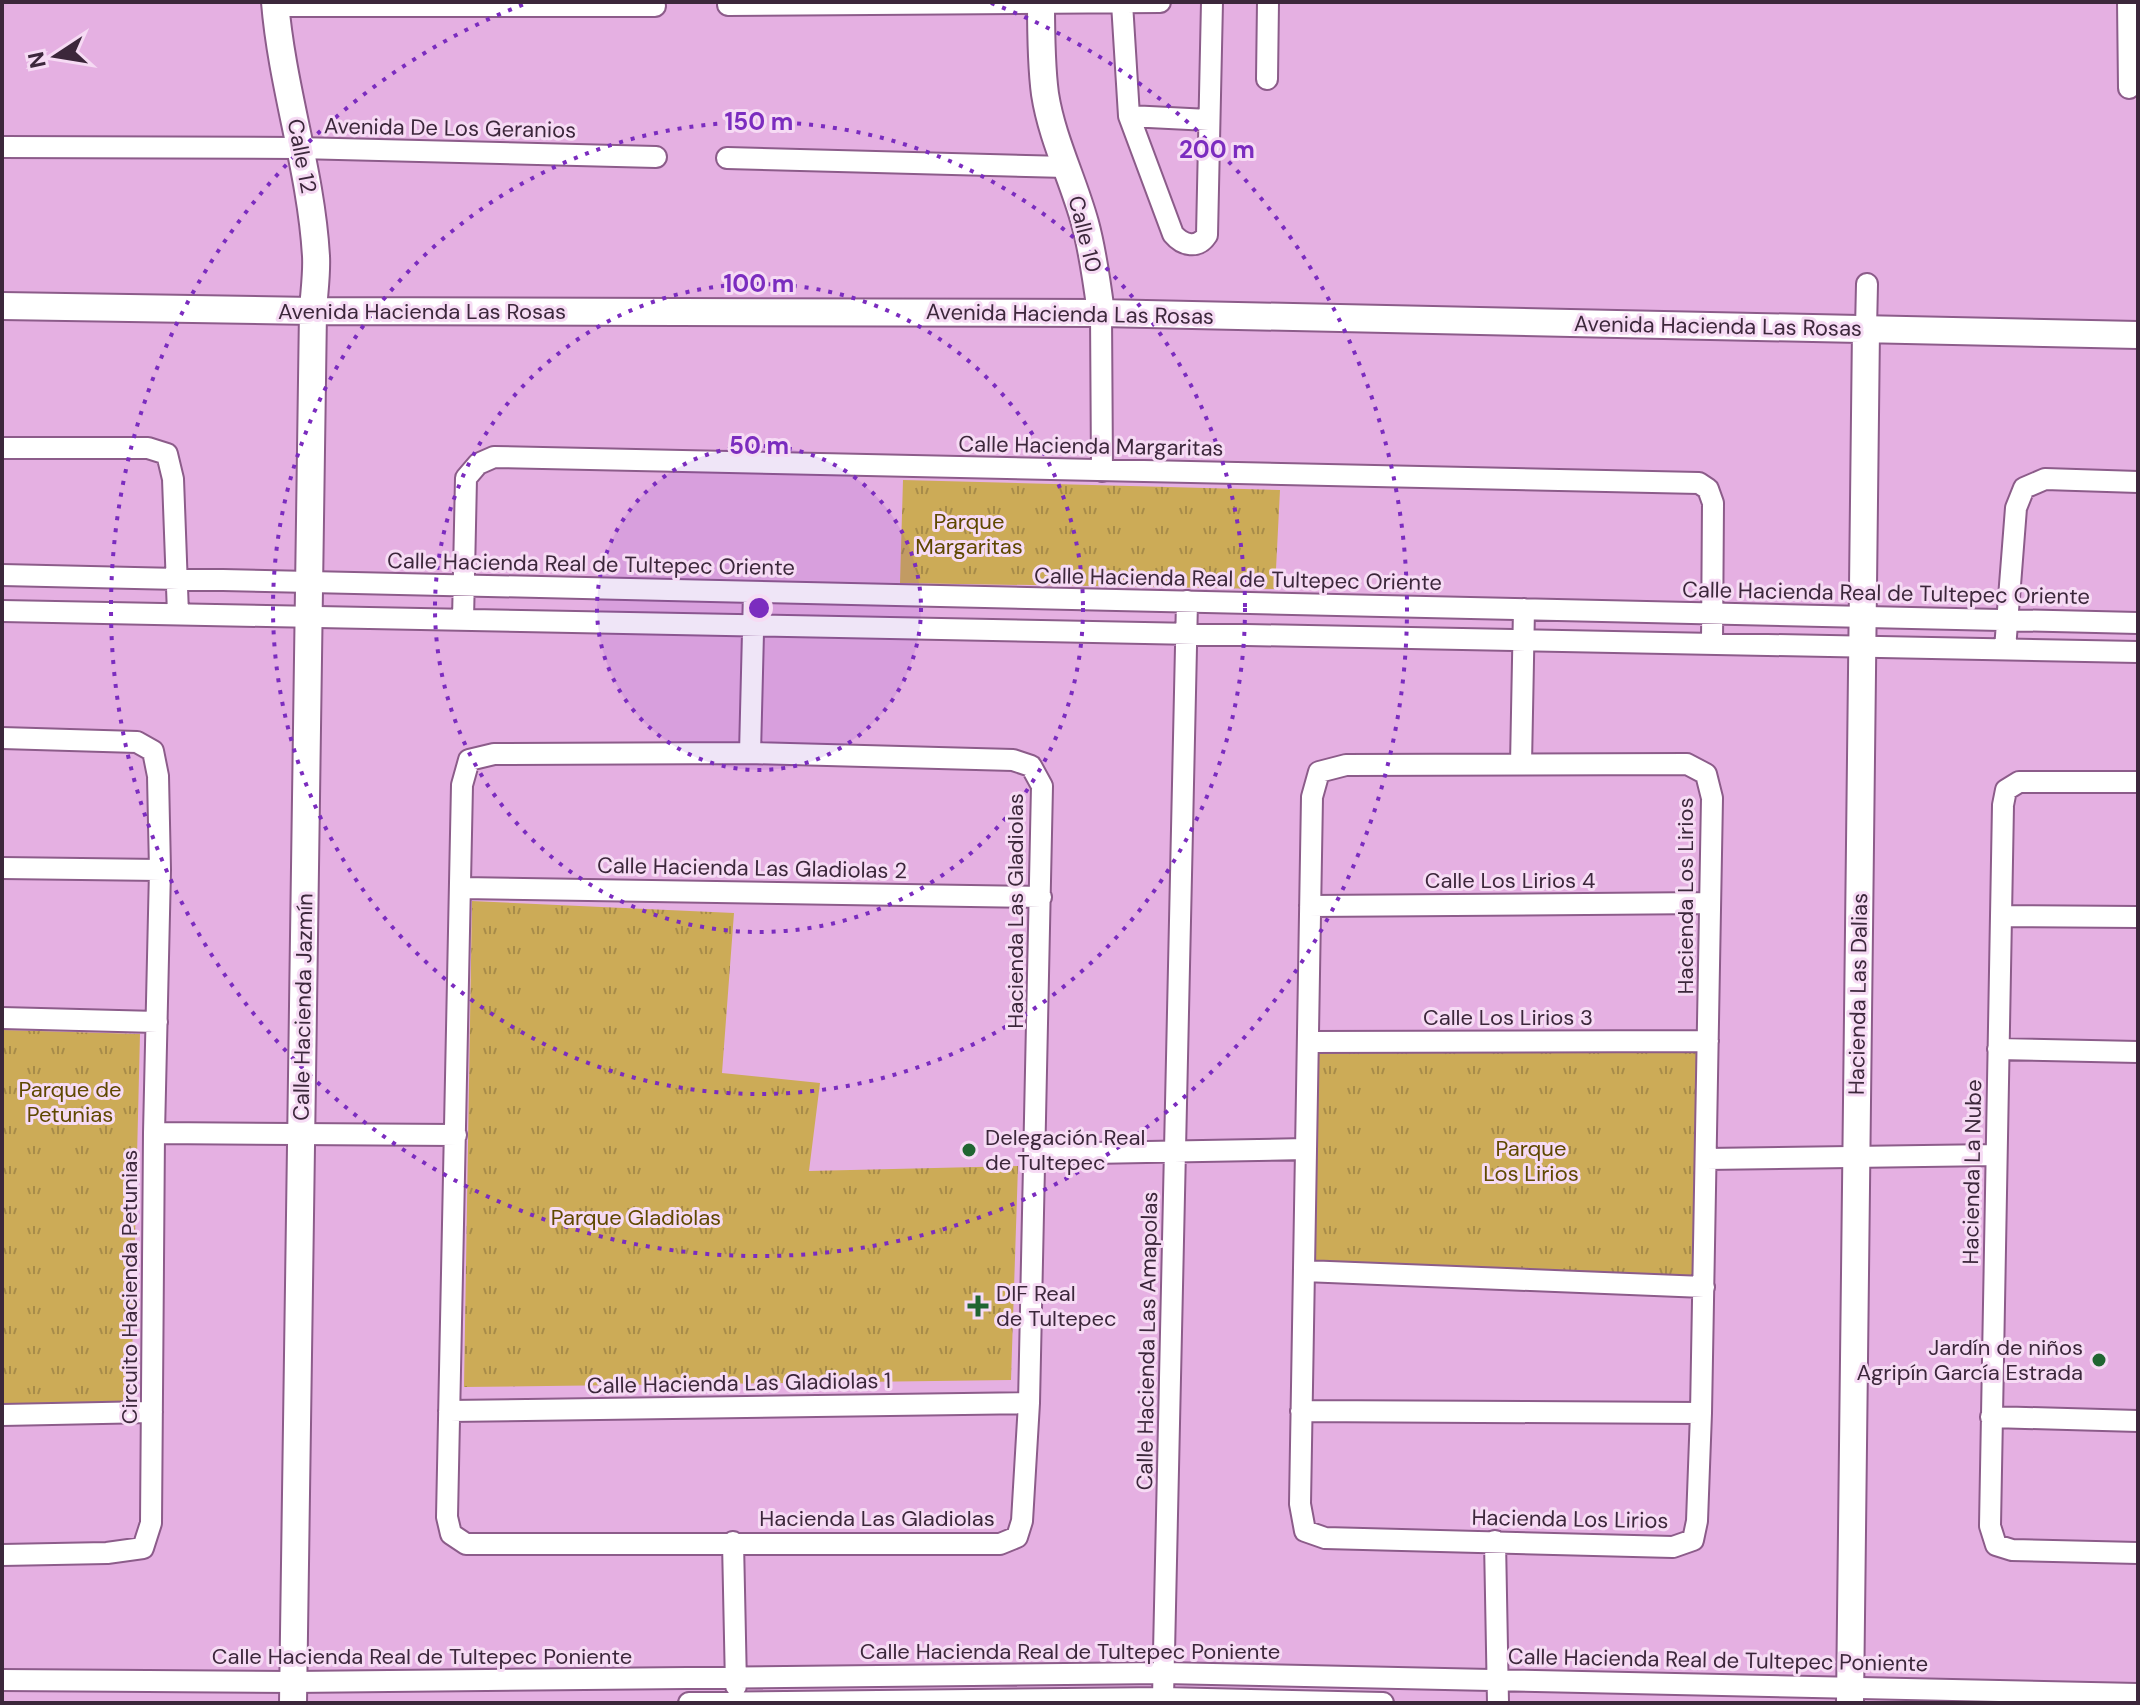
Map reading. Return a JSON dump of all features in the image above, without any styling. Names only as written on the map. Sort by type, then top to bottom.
[{"type":"street","points":[[728,5],[1160,2]]},
{"type":"street","points":[[1122,3],[1129,116],[1173,234],[1184,243],[1196,245],[1203,242],[1207,235],[1212,2]]},
{"type":"street","points":[[1267,79],[1268,2]]},
{"type":"street","points":[[2128,2],[2129,88]]},
{"type":"street","name":"Calle 10","points":[[1041,3],[1045,95],[1055,138],[1091,246],[1101,313],[1102,471]]},
{"type":"street","points":[[276,4],[655,6]]},
{"type":"street","name":"Calle 12","points":[[276,4],[298,148],[311,202],[317,260],[313,311]]},
{"type":"street","points":[[1129,116],[1209,120]]},
{"type":"street","name":"Avenida De Los Geranios","points":[[2,147],[298,148],[656,157]]},
{"type":"street","points":[[727,158],[1066,167]]},
{"type":"street","name":"Hacienda Las Dalias","points":[[1850,1695],[1867,284]]},
{"type":"street","name":"Avenida Hacienda Las Rosas","points":[[2,306],[313,311],[1101,313],[2138,335]]},
{"type":"street","name":"Calle Hacienda Jazmín","points":[[293,1693],[313,311]]},
{"type":"street","points":[[2,448],[148,448],[167,454],[173,479],[178,614]]},
{"type":"street","name":"Calle Hacienda Margaritas","points":[[463,620],[466,478],[478,464],[494,457],[1699,483],[1708,489],[1713,503],[1712,643]]},
{"type":"street","points":[[2005,649],[2016,508],[2024,488],[2045,479],[2138,482]]},
{"type":"street","name":"Calle Hacienda Real de Tultepec Oriente","points":[[2,575],[2138,623]]},
{"type":"street","points":[[750,753],[754,592]]},
{"type":"street","name":"Calle Hacienda Las Amapolas","points":[[1163,1698],[1187,601]]},
{"type":"street","points":[[1521,764],[1524,609]]},
{"type":"street","points":[[2,611],[2138,652]]},
{"type":"street","name":"Circuito Hacienda Petunias","points":[[2,738],[137,742],[153,751],[158,776],[160,870],[151,1523],[143,1548],[107,1553],[2,1555]]},
{"type":"street","name":"Hacienda Las Gladiolas","points":[[750,753],[1013,760],[1031,766],[1042,786],[1041,897],[1029,1403],[1022,1521],[1017,1537],[1000,1544],[466,1544],[451,1534],[447,1517],[462,888],[462,785],[469,760],[494,754],[750,753]]},
{"type":"street","name":"Hacienda Los Lirios","points":[[1521,764],[1687,764],[1706,774],[1712,798],[1701,1413],[1697,1521],[1693,1540],[1673,1547],[1325,1538],[1305,1531],[1300,1504],[1312,797],[1319,772],[1346,765],[1521,764]]},
{"type":"street","name":"Hacienda La Nube","points":[[2138,782],[2019,782],[2006,790],[2003,805],[1990,1526],[1996,1545],[2012,1550],[2138,1553]]},
{"type":"street","points":[[2,868],[160,870]]},
{"type":"street","name":"Calle Hacienda Las Gladiolas 2","points":[[462,888],[1041,897]]},
{"type":"street","name":"Calle Los Lirios 4","points":[[1310,906],[1710,903]]},
{"type":"street","points":[[2001,916],[2138,917]]},
{"type":"street","points":[[2,1018],[157,1022]]},
{"type":"street","name":"Calle Los Lirios 3","points":[[1308,1042],[1708,1041]]},
{"type":"street","points":[[1998,1049],[2138,1052]]},
{"type":"street","points":[[154,1133],[456,1135]]},
{"type":"street","points":[[1035,1154],[1306,1149]]},
{"type":"street","points":[[1706,1159],[1996,1155]]},
{"type":"street","points":[[1304,1271],[1704,1287]]},
{"type":"street","name":"Calle Hacienda Las Gladiolas 1","points":[[449,1411],[1029,1403]]},
{"type":"street","points":[[1301,1411],[1701,1413]]},
{"type":"street","points":[[2,1415],[152,1412]]},
{"type":"street","points":[[1991,1417],[2138,1421]]},
{"type":"street","points":[[1495,1541],[1498,1703]]},
{"type":"street","points":[[733,1542],[737,1702]]},
{"type":"street","name":"Calle Hacienda Real de Tultepec Poniente","points":[[2,1680],[293,1693],[736,1676],[1164,1673],[1498,1680],[1850,1695],[2138,1694]]},
{"type":"street","points":[[689,1703],[1163,1698],[1383,1703]]},
{"type":"green space","name":"Parque Margaritas","points":[[903,480],[1280,490],[1275,589],[900,583]]},
{"type":"green space","name":"Parque Gladiolas","points":[[472,901],[734,913],[722,1073],[820,1083],[809,1171],[1018,1166],[1011,1380],[464,1387]]},
{"type":"green space","name":"Parque de Petunias","points":[[2,1030],[140,1034],[131,1403],[2,1406]]},
{"type":"green space","name":"Parque Los Lirios","points":[[1313,1045],[1700,1049],[1694,1279],[1311,1266]]},
{"type":"place","name":"Delegación Real de Tultepec","points":[[969,1150]]},
{"type":"place","name":"DIF Real de Tultepec","points":[[978,1306]]},
{"type":"place","name":"Jardín de niños Agripín García Estrada","points":[[2099,1360]]}]
